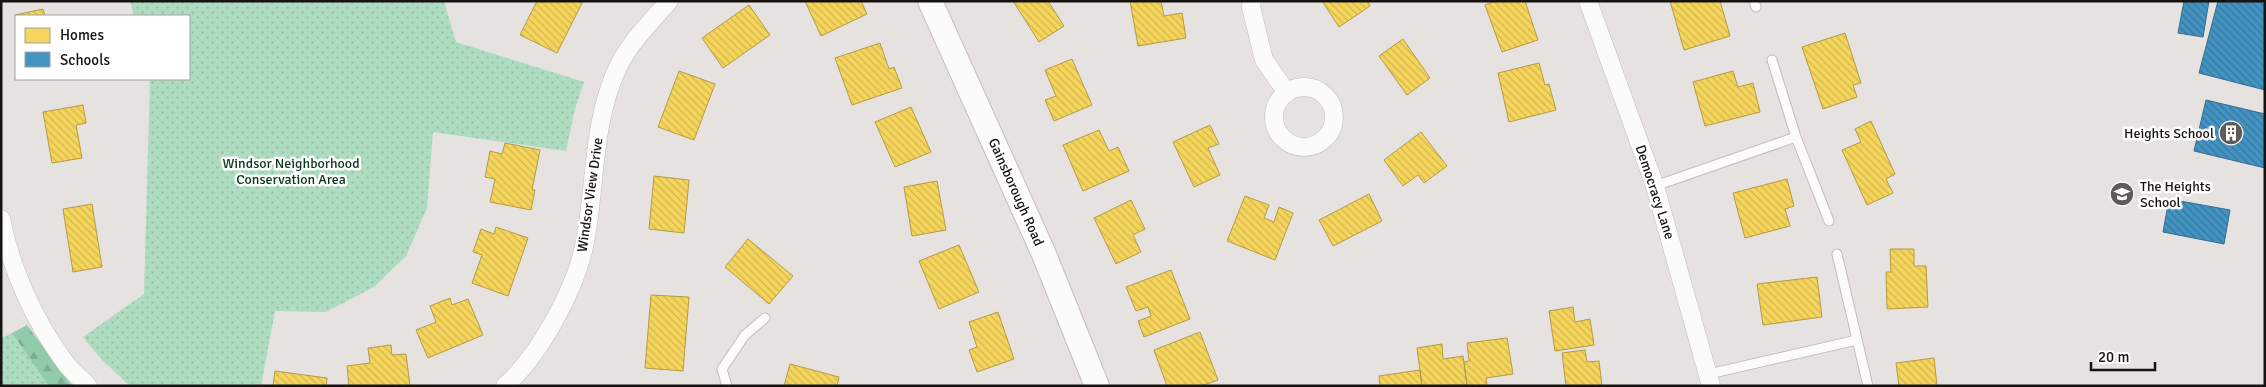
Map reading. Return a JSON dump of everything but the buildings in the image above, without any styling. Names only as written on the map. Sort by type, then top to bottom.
[{"type":"street","name":"Windsor View Drive","points":[[504,386],[546,335],[576,277],[585,242],[600,119],[618,67],[640,33],[669,1]]},
{"type":"street","name":"Gainsborough Road","points":[[930,1],[1043,252],[1097,386]]},
{"type":"street","points":[[1252,1],[1251,7],[1264,60],[1287,93]]},
{"type":"street","name":"Democracy Lane","points":[[1588,1],[1655,186],[1710,380]]},
{"type":"street","points":[[1,219],[4,234],[30,306],[64,362],[88,386]]},
{"type":"lane","points":[[1772,60],[1796,136],[1829,221]]},
{"type":"lane","points":[[1655,186],[1796,136]]},
{"type":"lane","points":[[1837,254],[1868,386]]},
{"type":"lane","points":[[727,386],[722,368],[745,335],[765,318]]},
{"type":"lane","points":[[1710,380],[1856,340]]},
{"type":"green space","name":"Windsor Neighborhood Conservation Area","points":[[130,1],[444,1],[456,42],[584,82],[575,109],[566,151],[433,132],[427,208],[406,256],[374,287],[326,312],[275,311],[261,386],[130,386],[101,359],[83,337],[144,294],[150,80],[190,80],[190,15],[134,15]]},
{"type":"green space","points":[[27,325],[72,386],[1,386],[1,339]]},
{"type":"green space","points":[[12,333],[49,386],[1,386],[1,339]]},
{"type":"place","name":"Heights School","points":[[2231,133]]},
{"type":"place","name":"The Heights School","points":[[2122,194]]}]
